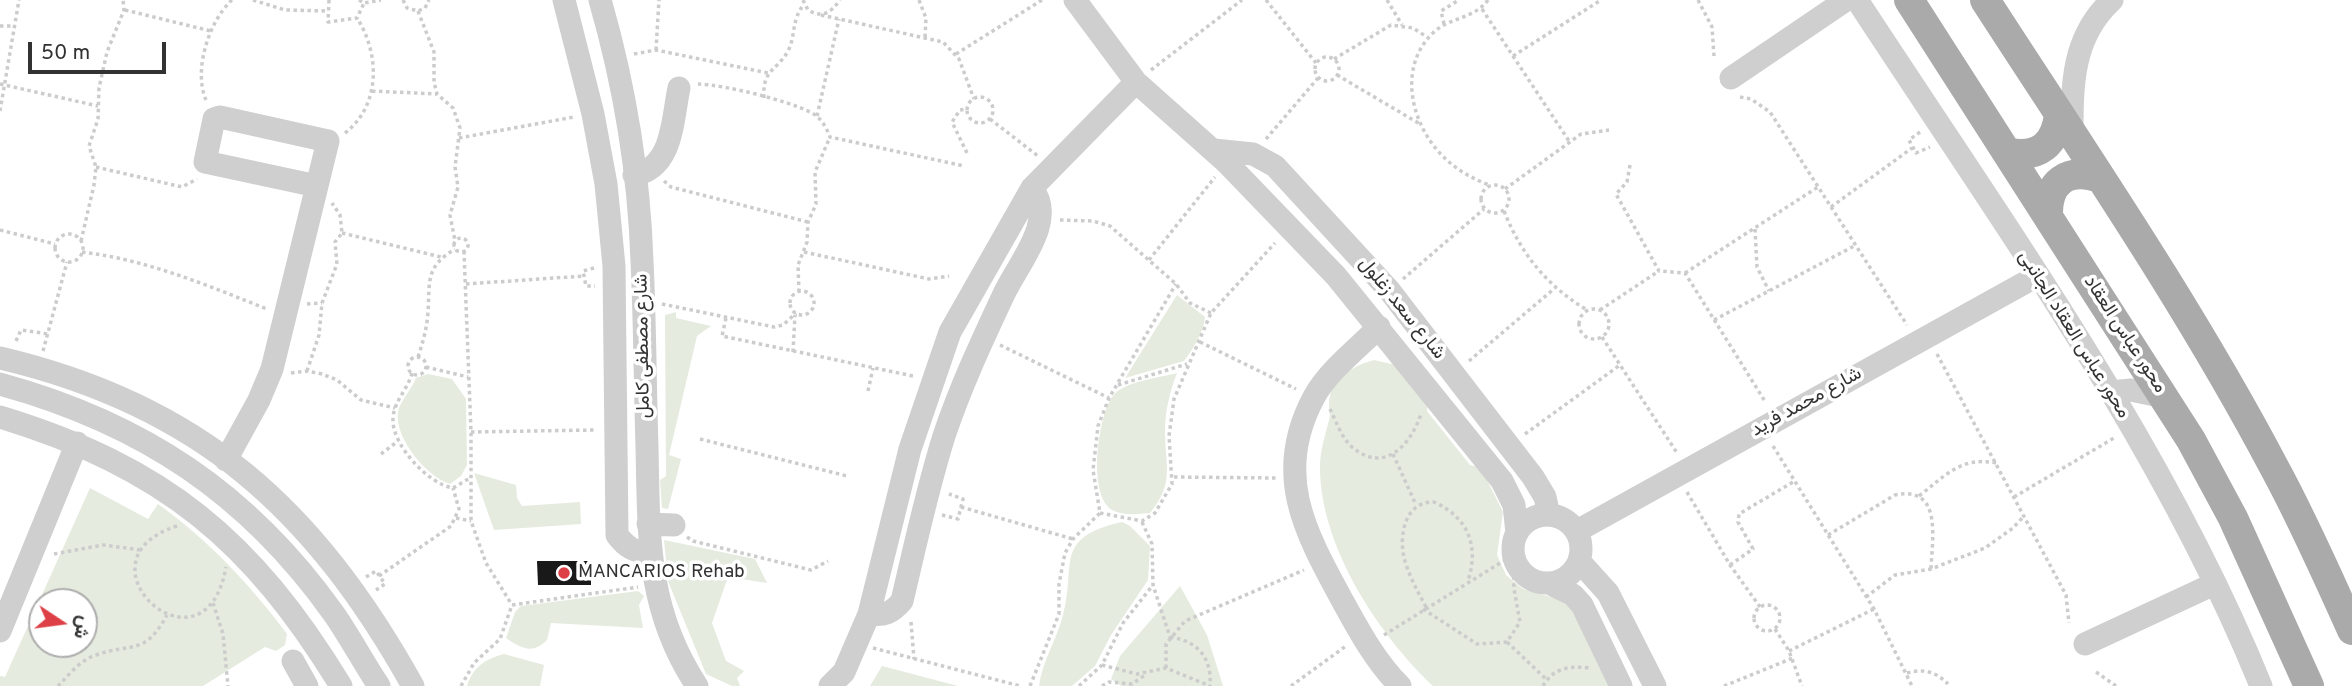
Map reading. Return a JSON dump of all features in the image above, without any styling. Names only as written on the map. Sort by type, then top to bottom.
[{"type":"main road","name":"محور عباس العقاد","points":[[1909,0],[2010,153],[2164,397],[2233,518],[2309,686]]},
{"type":"main road","points":[[1984,0],[2100,178],[2274,466],[2352,630]]},
{"type":"main road","points":[[2010,153],[2024,156],[2039,152],[2051,142],[2057,129],[2065,124]]},
{"type":"main road","points":[[2048,216],[2048,200],[2055,185],[2068,175],[2085,173],[2100,178]]},
{"type":"street","points":[[564,0],[593,114],[606,184],[614,266],[617,535],[625,546],[636,552],[649,553]]},
{"type":"street","name":"شارع مصطفى كامل","points":[[600,0],[645,171],[643,300],[649,553],[654,585],[670,639],[697,686]]},
{"type":"street","name":"شارع سعد زغلول","points":[[1075,0],[1136,82],[1220,157],[1290,226],[1429,388],[1502,481],[1514,505],[1515,544]]},
{"type":"street","points":[[1736,88],[1846,0]]},
{"type":"street","name":"محور عباس العقاد الجانبى","points":[[1857,0],[2110,392],[2214,584],[2261,686]]},
{"type":"street","points":[[2065,124],[2076,60],[2088,31],[2112,0]]},
{"type":"street","points":[[830,686],[844,672],[869,614],[891,519],[932,380],[950,332],[1032,188],[1051,165],[1136,82]]},
{"type":"street","points":[[645,171],[666,150],[679,88]]},
{"type":"street","points":[[226,460],[244,431],[272,369],[285,317],[328,141],[216,117],[205,162],[317,186]]},
{"type":"street","name":"شارع سعد زغلول","points":[[1220,157],[1253,154],[1275,166],[1390,290],[1533,477],[1545,497],[1549,515]]},
{"type":"street","points":[[869,614],[882,615],[894,611],[902,601],[944,437],[984,337],[1041,224],[1041,204],[1032,188]]},
{"type":"street","name":"شارع محمد فريد","points":[[1577,531],[2037,276]]},
{"type":"street","points":[[1379,327],[1317,392],[1296,450],[1295,479],[1305,527],[1322,563],[1365,640],[1400,686]]},
{"type":"street","points":[[5,359],[79,379],[144,407],[192,435],[226,460],[279,504],[333,563],[413,686]]},
{"type":"street","points":[[0,384],[64,403],[137,435],[229,498],[259,525],[297,566],[334,615],[379,686]]},
{"type":"street","points":[[2110,392],[2131,390],[2164,397]]},
{"type":"street","points":[[0,417],[76,443],[155,483],[203,517],[231,541],[274,588],[341,686]]},
{"type":"street","points":[[0,631],[76,443]]},
{"type":"street","points":[[1551,584],[1563,580],[1580,562],[1581,540],[1577,531],[1560,517],[1536,516],[1515,544],[1523,574],[1541,583],[1551,584],[1573,596],[1582,605],[1617,678]]},
{"type":"street","points":[[648,524],[678,528]]},
{"type":"street","points":[[1580,562],[1608,593],[1655,686]]},
{"type":"street","points":[[2085,644],[2214,584]]},
{"type":"street","points":[[293,661],[307,686]]},
{"type":"path","points":[[0,111],[12,26],[19,0]]},
{"type":"path","points":[[67,262],[77,260],[82,252],[81,241],[92,204],[96,167],[89,146],[98,119],[102,69],[124,10],[123,0]]},
{"type":"path","points":[[216,117],[208,106],[200,80],[211,31],[216,19],[232,0]]},
{"type":"path","points":[[253,0],[285,10],[328,11]]},
{"type":"path","points":[[329,0],[328,22],[357,18]]},
{"type":"path","points":[[359,0],[364,3],[381,0]]},
{"type":"path","points":[[403,0],[407,8],[418,11]]},
{"type":"path","points":[[418,11],[429,0]]},
{"type":"path","points":[[656,50],[659,0]]},
{"type":"path","points":[[821,15],[829,12],[841,0]]},
{"type":"path","points":[[919,0],[926,18],[925,37]]},
{"type":"path","points":[[956,54],[1042,0]]},
{"type":"path","points":[[1136,82],[1242,0]]},
{"type":"path","points":[[1253,154],[1318,78],[1316,63],[1266,0]]},
{"type":"path","points":[[1387,0],[1402,25],[1428,38]]},
{"type":"path","points":[[1444,24],[1441,11],[1459,0]]},
{"type":"path","points":[[1488,0],[1482,9],[1444,24],[1428,38],[1415,60],[1412,99],[1422,125],[1445,159],[1458,170],[1489,186],[1505,189],[1581,134],[1609,130]]},
{"type":"path","points":[[1590,0],[1593,5]]},
{"type":"path","points":[[1513,56],[1601,0]]},
{"type":"path","points":[[1698,0],[1712,27],[1714,56]]},
{"type":"path","points":[[804,2],[808,10],[821,15],[943,42],[956,54],[974,99]]},
{"type":"path","points":[[764,99],[768,73],[788,50],[794,21],[804,2]]},
{"type":"path","points":[[357,18],[364,3]]},
{"type":"path","points":[[1482,9],[1569,141]]},
{"type":"path","points":[[124,10],[211,31]]},
{"type":"path","points":[[418,11],[435,52],[437,94]]},
{"type":"path","points":[[328,141],[348,132],[356,123],[372,91],[374,61],[365,31],[357,18]]},
{"type":"path","points":[[817,116],[839,19]]},
{"type":"path","points":[[1316,63],[1324,57],[1334,59],[1385,27],[1402,25]]},
{"type":"path","points":[[0,26],[12,26]]},
{"type":"path","points":[[614,58],[656,50],[768,73]]},
{"type":"path","points":[[1318,78],[1332,80],[1337,75],[1339,70],[1334,59]]},
{"type":"path","points":[[1337,75],[1422,125]]},
{"type":"path","points":[[3,84],[98,106]]},
{"type":"path","points":[[679,88],[708,84],[764,99],[817,116],[830,137],[964,166]]},
{"type":"path","points":[[1736,88],[1770,111],[1856,245],[1923,339],[1996,463],[2066,594],[2069,623]]},
{"type":"path","points":[[372,91],[437,94],[453,108],[459,138],[455,167],[458,187],[450,215],[455,249]]},
{"type":"path","points":[[967,153],[952,122],[960,110],[967,108],[974,99],[983,97],[991,102],[993,111],[990,119]]},
{"type":"path","points":[[967,108],[975,122],[990,119],[1051,165]]},
{"type":"path","points":[[459,138],[593,114]]},
{"type":"path","points":[[793,352],[796,313],[791,301],[799,292],[797,274],[804,252],[808,222],[816,204],[815,172],[830,137]]},
{"type":"path","points":[[1831,207],[1912,148]]},
{"type":"path","points":[[1149,260],[1220,157]]},
{"type":"path","points":[[96,167],[182,187],[198,178],[205,162]]},
{"type":"path","points":[[1630,165],[1627,182],[1616,194],[1659,271]]},
{"type":"path","points":[[645,171],[671,187],[808,222]]},
{"type":"path","points":[[307,371],[317,347],[322,303],[337,264],[335,242],[342,233],[340,215],[317,186]]},
{"type":"path","points":[[1484,209],[1480,196],[1489,186]]},
{"type":"path","points":[[1504,211],[1525,253],[1555,288],[1587,310],[1600,310],[1659,271],[1685,273],[1819,187]]},
{"type":"path","points":[[1484,209],[1498,214],[1504,211],[1509,204],[1505,189]]},
{"type":"path","points":[[1390,290],[1484,209]]},
{"type":"path","points":[[1041,224],[1075,219],[1110,226],[1176,284],[1190,303],[1211,313]]},
{"type":"path","points":[[1142,522],[1162,505],[1174,477],[1171,417],[1188,364],[1211,313],[1290,226]]},
{"type":"path","points":[[1755,229],[1757,267],[1769,291]]},
{"type":"path","points":[[0,230],[55,244]]},
{"type":"path","points":[[342,233],[441,257]]},
{"type":"path","points":[[55,244],[68,234],[81,241]]},
{"type":"path","points":[[454,241],[458,238],[466,240],[467,248],[464,251],[471,432],[471,521],[486,563],[512,605]]},
{"type":"path","points":[[55,244],[56,253],[67,262]]},
{"type":"path","points":[[1714,320],[1856,245]]},
{"type":"path","points":[[418,357],[427,324],[431,272],[441,257],[455,249],[464,251]]},
{"type":"path","points":[[82,252],[134,260],[184,276],[285,317]]},
{"type":"path","points":[[804,252],[929,279],[949,276]]},
{"type":"path","points":[[39,368],[67,262]]},
{"type":"path","points":[[1685,273],[1714,320],[1769,424],[1794,481],[1874,609],[1912,686]]},
{"type":"path","points":[[466,284],[584,276]]},
{"type":"path","points":[[1100,513],[1093,455],[1098,426],[1115,386],[1176,284]]},
{"type":"path","points":[[1454,374],[1555,288]]},
{"type":"path","points":[[643,300],[774,327],[783,325],[796,313],[807,314],[814,305],[810,294],[799,292]]},
{"type":"path","points":[[1587,310],[1580,318],[1580,329],[1585,336],[1593,340],[1602,337],[1609,326],[1605,314],[1600,310]]},
{"type":"path","points":[[726,318],[722,336],[932,380]]},
{"type":"path","points":[[5,359],[21,330],[48,334]]},
{"type":"path","points":[[984,337],[1109,398]]},
{"type":"path","points":[[1602,337],[1682,472],[1730,565],[1760,607]]},
{"type":"path","points":[[1200,342],[1317,392],[1353,448],[1379,457],[1393,454],[1406,446],[1415,432],[1429,388]]},
{"type":"path","points":[[418,357],[425,367],[468,377]]},
{"type":"path","points":[[418,357],[410,360],[412,373],[409,387],[395,408],[393,426],[398,441],[428,479],[453,488]]},
{"type":"path","points":[[1115,386],[1188,364]]},
{"type":"path","points":[[1509,446],[1620,365]]},
{"type":"path","points":[[412,373],[422,373],[425,367]]},
{"type":"path","points":[[868,391],[873,368]]},
{"type":"path","points":[[272,369],[289,373],[307,371],[337,380],[361,400],[395,408]]},
{"type":"path","points":[[2014,498],[2131,428]]},
{"type":"path","points":[[471,432],[615,430]]},
{"type":"path","points":[[700,439],[847,476]]},
{"type":"path","points":[[381,454],[398,441]]},
{"type":"path","points":[[1393,454],[1416,505]]},
{"type":"path","points":[[1919,496],[1955,467],[1981,460],[1996,463]]},
{"type":"path","points":[[1174,477],[1295,479]]},
{"type":"path","points":[[453,488],[470,478]]},
{"type":"path","points":[[1730,565],[1753,550],[1738,522],[1739,514],[1794,481]]},
{"type":"path","points":[[379,576],[451,526],[459,509],[453,488]]},
{"type":"path","points":[[1828,535],[1895,495],[1907,492],[1919,496],[1928,504],[1932,514],[1931,569]]},
{"type":"path","points":[[1468,581],[1474,549],[1464,523],[1454,513],[1434,502],[1416,505],[1409,513],[1403,533],[1404,558],[1425,608],[1477,645],[1507,642],[1547,679]]},
{"type":"path","points":[[961,507],[1073,539]]},
{"type":"path","points":[[1100,513],[1142,522]]},
{"type":"path","points":[[1030,686],[1059,614],[1061,568],[1073,539],[1100,513]]},
{"type":"path","points":[[1866,597],[1895,575],[1931,569],[1992,544],[2024,516]]},
{"type":"path","points":[[203,517],[162,530],[141,550],[136,565],[136,581],[142,596],[153,608],[167,615],[192,615],[213,603],[222,589],[231,541]]},
{"type":"path","points":[[457,518],[471,521]]},
{"type":"path","points":[[1142,522],[1154,556],[1153,585],[1170,637]]},
{"type":"path","points":[[678,528],[693,541],[801,568],[811,570],[828,561]]},
{"type":"path","points":[[1291,686],[1468,581],[1515,544]]},
{"type":"path","points":[[1507,642],[1520,622],[1514,589],[1515,544]]},
{"type":"path","points":[[30,558],[103,545],[141,550]]},
{"type":"path","points":[[1166,668],[1163,652],[1170,637],[1185,621],[1322,563]]},
{"type":"path","points":[[512,605],[654,585]]},
{"type":"path","points":[[1079,686],[1102,665],[1123,623],[1153,585]]},
{"type":"path","points":[[902,601],[910,620],[914,659]]},
{"type":"path","points":[[213,603],[223,634],[228,686]]},
{"type":"path","points":[[461,686],[474,663],[500,639],[512,605]]},
{"type":"path","points":[[1766,605],[1778,611],[1779,624],[1774,629],[1763,631],[1755,623],[1754,617],[1760,607],[1766,605]]},
{"type":"path","points":[[1789,651],[1874,609]]},
{"type":"path","points":[[58,686],[86,659],[141,645],[158,633],[167,615]]},
{"type":"path","points":[[1774,629],[1793,658],[1802,686]]},
{"type":"path","points":[[1102,665],[1137,674],[1166,668],[1210,686],[1210,670],[1203,653],[1189,642],[1170,637]]},
{"type":"path","points":[[858,644],[1020,686]]},
{"type":"path","points":[[1724,686],[1793,658]]},
{"type":"path","points":[[1543,686],[1547,679],[1568,666],[1617,678]]},
{"type":"path","points":[[1906,673],[1915,670],[1934,673],[1948,684]]},
{"type":"path","points":[[2096,672],[2116,686]]},
{"type":"path","points":[[1102,686],[1109,682],[1132,684],[1147,673]]},
{"type":"shaded area","points":[[1177,295],[1205,317],[1203,329],[1194,346],[1184,361],[1125,378]]},
{"type":"shaded area","points":[[676,312],[676,318],[711,326],[697,336],[669,455],[681,459],[668,509],[662,508],[660,480],[666,476],[665,315]]},
{"type":"shaded area","points":[[1374,360],[1396,365],[1428,403],[1427,411],[1470,465],[1481,468],[1503,512],[1497,555],[1506,575],[1523,589],[1555,598],[1570,607],[1611,686],[1433,686],[1412,665],[1373,615],[1341,557],[1330,527],[1320,467],[1333,387],[1351,370]]},
{"type":"shaded area","points":[[1177,373],[1166,416],[1167,474],[1163,492],[1150,513],[1116,512],[1104,501],[1097,473],[1099,438],[1107,407],[1112,397],[1124,387]]},
{"type":"shaded area","points":[[428,374],[452,379],[466,399],[467,465],[461,476],[450,484],[422,465],[407,444],[398,422],[399,408],[416,378]]},
{"type":"shaded area","points":[[474,473],[516,485],[517,498],[522,506],[580,502],[581,524],[494,530]]},
{"type":"shaded area","points":[[90,488],[148,519],[158,504],[227,564],[287,634],[285,645],[276,651],[265,647],[203,686],[0,686],[0,676],[5,677],[28,626],[28,658],[98,658],[98,588],[45,588]]},
{"type":"shaded area","points":[[1122,522],[1130,526],[1150,546],[1148,580],[1111,635],[1095,666],[1072,686],[1039,686],[1063,615],[1069,567],[1076,545],[1085,536],[1100,528]]},
{"type":"shaded area","points":[[664,540],[755,559],[767,583],[728,577],[712,623],[726,661],[744,671],[737,678],[740,686],[732,686],[706,674],[668,581]]},
{"type":"shaded area","points":[[1180,586],[1207,635],[1223,686],[1121,686],[1111,679],[1120,656]]},
{"type":"shaded area","points":[[638,591],[644,596],[639,605],[643,628],[551,623],[547,640],[531,649],[506,638],[515,612],[521,606]]},
{"type":"shaded area","points":[[504,654],[544,665],[540,686],[467,686],[481,665]]},
{"type":"shaded area","points":[[882,666],[958,686],[870,686]]},
{"type":"building","name":"MANCARIOS Rehab","points":[[537,561],[591,561],[591,585],[538,585]]},
{"type":"place","name":"MANCARIOS Rehab","points":[[564,573]]}]
